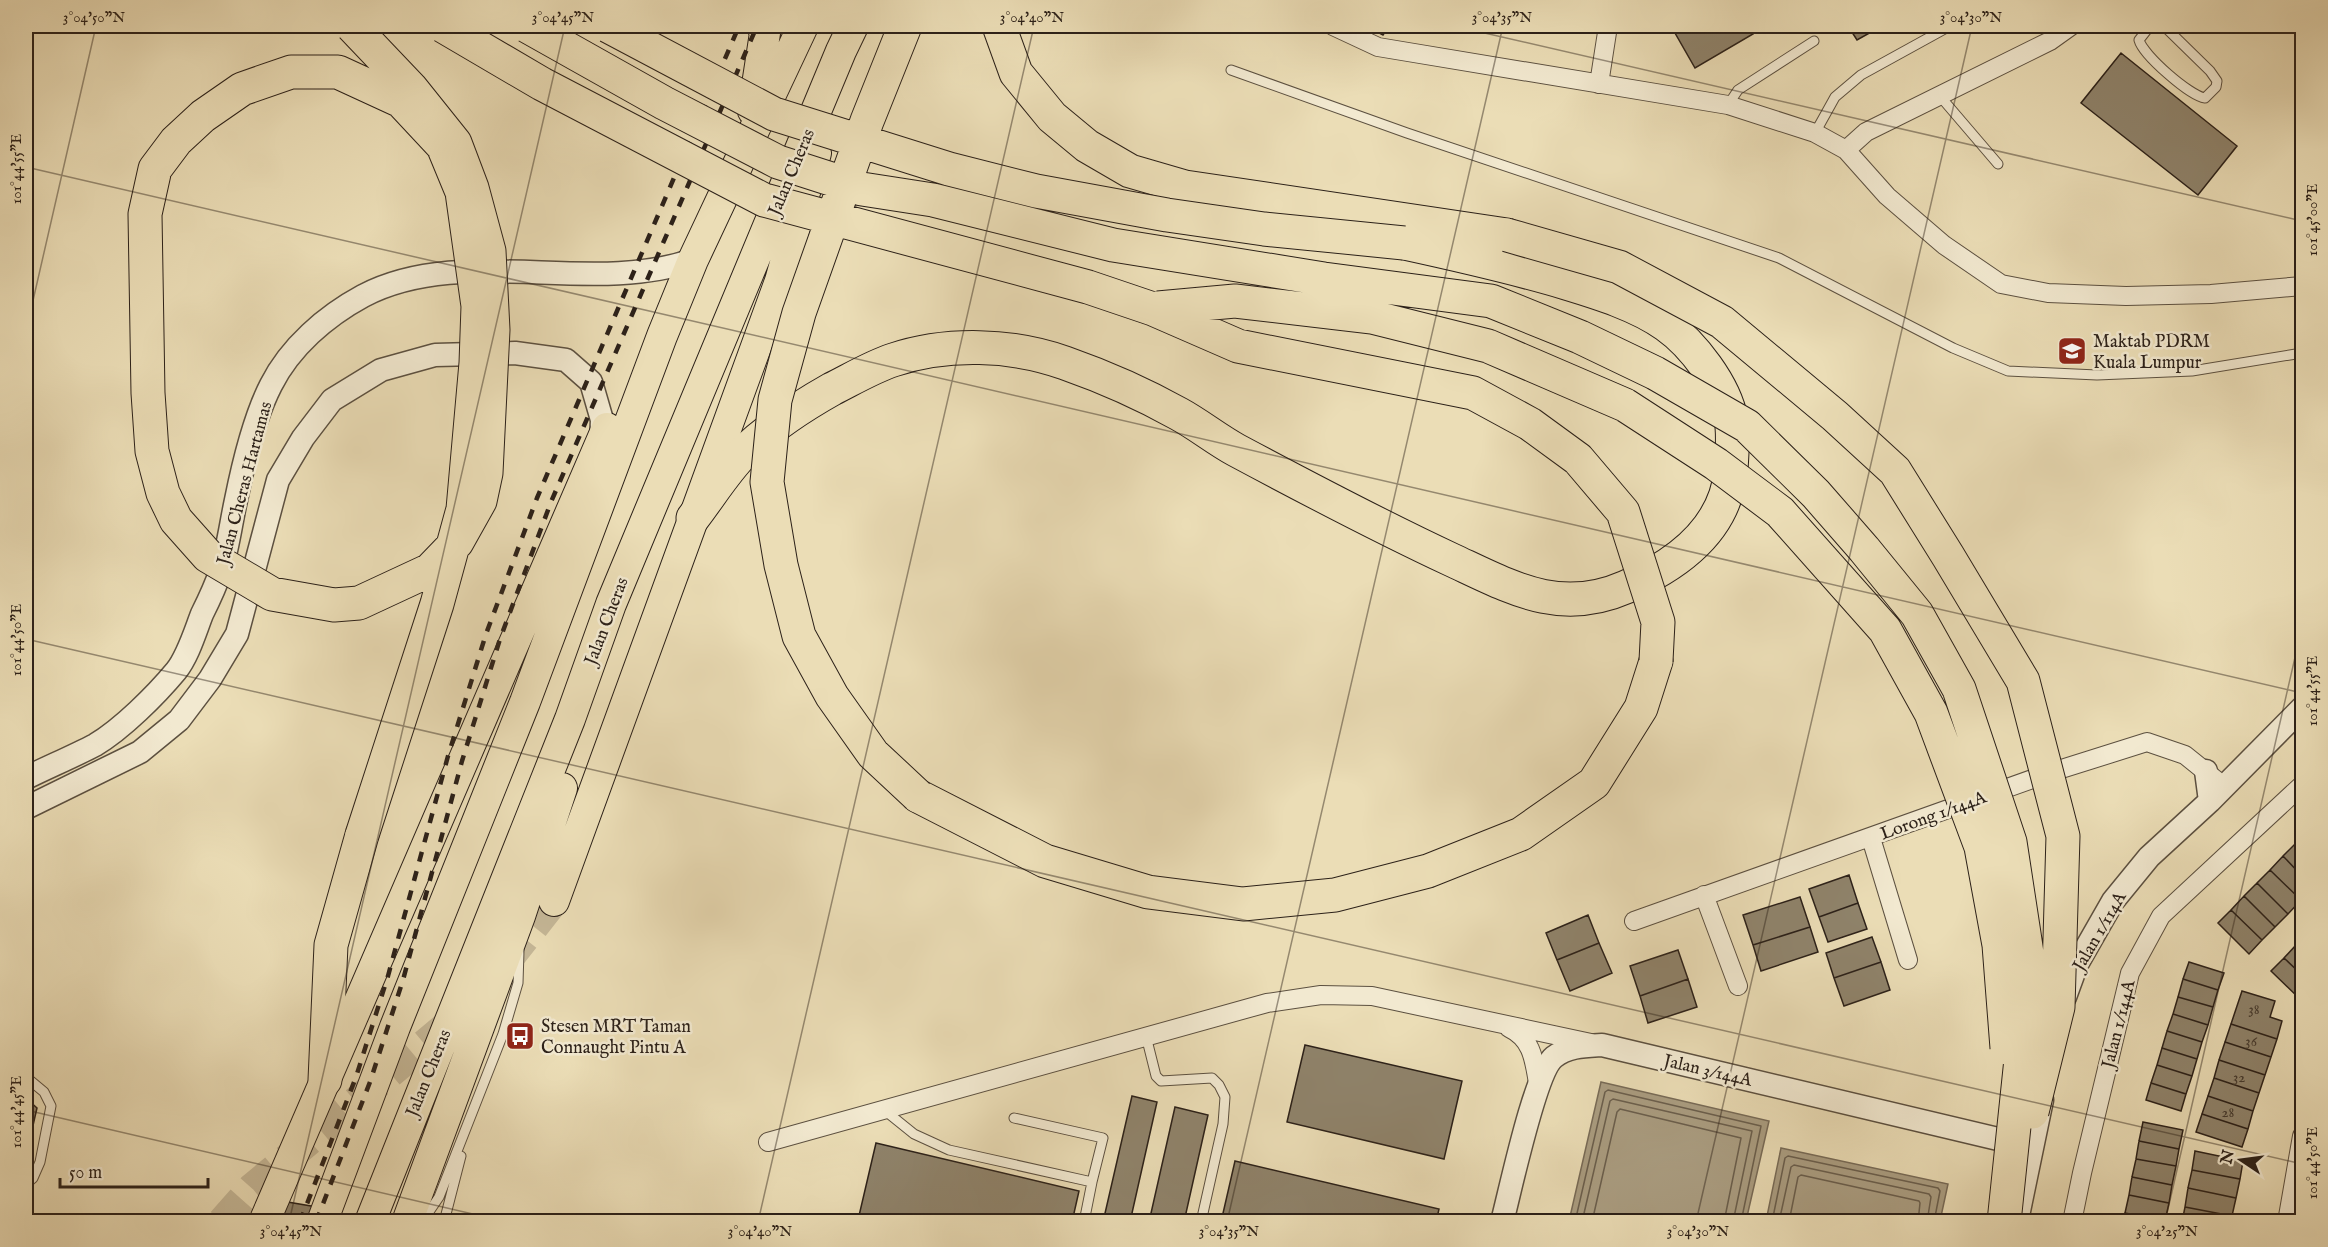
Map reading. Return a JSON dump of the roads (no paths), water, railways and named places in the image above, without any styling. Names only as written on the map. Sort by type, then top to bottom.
[{"type":"highway","points":[[325,1080],[332,945],[362,835],[437,604],[449,562],[452,551],[454,541],[463,509],[476,363],[478,306],[462,192],[443,146],[401,101],[338,72],[291,72],[242,88],[203,116],[176,141],[155,169],[145,214],[148,393],[152,451],[163,493],[176,520],[208,556],[272,594],[334,605],[359,603],[429,570],[450,549],[457,542],[480,501],[486,473],[493,330],[489,251],[472,188],[455,143],[411,88],[352,26]]},
{"type":"highway","points":[[443,26],[542,84],[764,200],[1088,287],[1154,309],[1239,346],[1473,393],[1530,423],[1578,459],[1623,512],[1658,622],[1656,662],[1641,708],[1594,783],[1521,834],[1428,871],[1335,895],[1243,904],[1148,892],[1045,861],[918,796],[873,754],[832,696],[799,636],[781,565],[767,482],[775,400],[800,313],[867,121],[905,26]]},
{"type":"highway","points":[[528,26],[664,103],[778,162],[862,189],[933,200],[1113,245],[1324,279],[1491,301],[1580,337],[1655,373],[1747,426],[1816,494],[1917,614],[1959,689],[2010,842],[2030,973],[2005,1221]]},
{"type":"highway","points":[[608,26],[774,114],[949,169],[1036,191],[1167,214],[1264,229],[1404,243],[1504,264],[1609,296],[1667,325],[1697,355],[1721,389],[1731,419],[1732,448],[1729,487],[1716,518],[1697,542],[1674,562],[1650,577],[1606,596],[1577,601],[1546,597],[1510,587],[1232,448],[1179,414],[1063,362],[1003,348],[947,348],[893,360],[851,379],[779,421],[740,455],[693,518]]},
{"type":"highway","points":[[322,1221],[395,1027],[525,702],[662,336],[693,260],[803,26]]},
{"type":"highway","points":[[999,26],[1016,73],[1052,117],[1087,146],[1130,171],[1185,187],[1507,235],[1619,267],[1722,322],[1835,416],[1894,471],[2023,681],[2064,836],[2058,1007],[2005,1221]]},
{"type":"highway","points":[[748,146],[765,28]]},
{"type":"highway","points":[[554,901],[780,281],[847,38]]},
{"type":"highway","name":"Jalan Cheras","points":[[370,1221],[570,719],[612,604],[847,38]]},
{"type":"highway","points":[[1154,309],[1246,303],[1372,317],[1488,346],[1625,405],[1716,464],[1780,512],[1885,630],[1931,713],[1981,847],[2000,945],[2007,1049],[1997,1221]]},
{"type":"highway","points":[[264,1221],[622,389],[662,336]]},
{"type":"highway","points":[[407,1221],[520,916],[563,786],[570,719]]},
{"type":"street","points":[[1333,26],[1378,48],[1728,105],[1815,133],[1846,150],[1887,196],[1944,245],[2001,284],[2048,293],[2126,296],[2211,294],[2302,286]]},
{"type":"street","points":[[1599,84],[1608,26]]},
{"type":"street","points":[[1846,150],[1866,132],[2050,42],[2071,26]]},
{"type":"street","name":"Jalan Cheras Hartamas","points":[[26,778],[97,744],[142,708],[178,669],[221,570],[236,497],[254,431],[271,385],[294,349],[330,317],[363,296],[403,281],[426,277],[495,272],[622,273],[668,269],[693,260]]},
{"type":"street","name":"Jalan Cheras Hartamas","points":[[26,808],[140,752],[179,720],[210,679],[237,634],[278,480],[303,438],[332,400],[381,370],[435,356],[515,353],[567,360],[591,382],[602,420],[601,442]]},
{"type":"street","name":"Jalan 1/114A","points":[[2017,1221],[2064,1001],[2077,964],[2113,901],[2149,857],[2217,794],[2302,708]]},
{"type":"street","name":"Lorong 1/144A","points":[[1634,921],[2055,771],[2147,742],[2185,755],[2206,771]]},
{"type":"street","points":[[2206,771],[2217,794]]},
{"type":"street","name":"Jalan 1/144A","points":[[2072,1221],[2130,973],[2161,916],[2302,785]]},
{"type":"street","points":[[1871,838],[1908,960]]},
{"type":"street","points":[[1704,895],[1738,986]]},
{"type":"street","points":[[768,1142],[1267,1003],[1321,994],[1372,996],[1504,1026],[1602,1045]]},
{"type":"street","points":[[1504,1026],[1519,1033],[1532,1049],[1538,1083]]},
{"type":"street","name":"Jalan 3/144A","points":[[1502,1221],[1538,1083],[1552,1058],[1572,1047],[1602,1045],[2032,1147]]},
{"type":"street","points":[[2287,1221],[2302,1136]]},
{"type":"lane","points":[[1815,133],[1835,97],[1861,75],[1950,26]]},
{"type":"lane","points":[[2150,26],[2139,40],[2144,51],[2192,94],[2205,98],[2216,87],[2217,81],[2210,71],[2164,26]]},
{"type":"lane","points":[[1728,105],[1738,90],[1814,41]]},
{"type":"lane","points":[[1231,70],[1407,133],[1779,258],[1953,348],[2008,371],[2097,375],[2192,371],[2302,353]]},
{"type":"lane","points":[[1939,95],[1998,164]]},
{"type":"lane","points":[[422,1221],[439,1197],[514,1003],[518,983],[520,916]]},
{"type":"lane","points":[[1146,1036],[1156,1076],[1161,1081],[1212,1078],[1219,1085],[1225,1097],[1222,1124],[1202,1221]]},
{"type":"lane","points":[[26,1077],[44,1092],[51,1106],[40,1162],[33,1178],[26,1184]]},
{"type":"lane","points":[[884,1110],[914,1134],[949,1150],[1092,1182]]},
{"type":"lane","points":[[1014,1118],[1103,1138],[1084,1221]]},
{"type":"lane","points":[[444,1221],[470,1119]]},
{"type":"water","points":[[1601,1082],[1769,1121],[1746,1221],[1569,1221]]},
{"type":"water","points":[[1781,1148],[1948,1184],[1940,1221],[1766,1221]]},
{"type":"tunnel","points":[[506,962],[554,901]]},
{"type":"tunnel","points":[[222,1222],[252,1188],[456,1018]]},
{"type":"railway","points":[[300,1222],[356,1077],[388,976],[448,756],[486,634],[537,498],[739,26]]},
{"type":"railway","points":[[316,1222],[370,1082],[403,980],[462,761],[500,639],[551,502],[757,26]]},
{"type":"place","name":"Maktab PDRM Kuala Lumpur","points":[[2072,351]]},
{"type":"place","name":"Stesen MRT Taman Connaught Pintu A","points":[[520,1036]]}]
